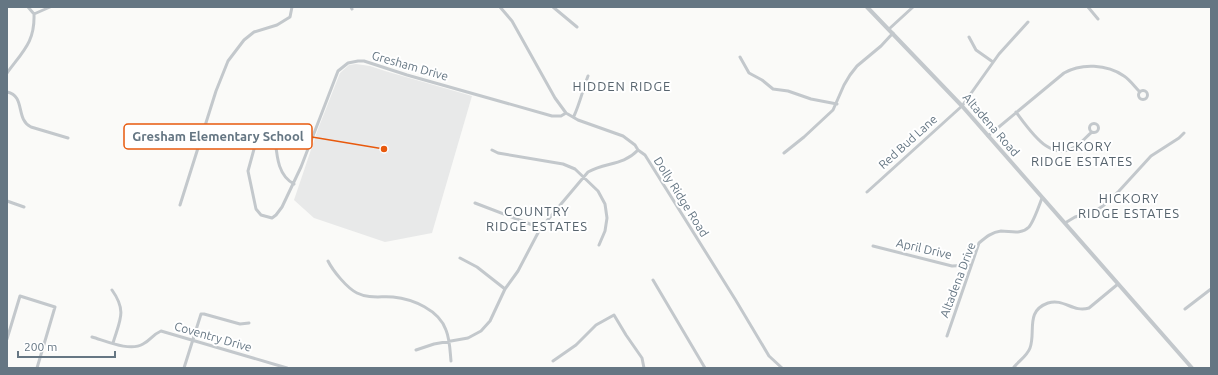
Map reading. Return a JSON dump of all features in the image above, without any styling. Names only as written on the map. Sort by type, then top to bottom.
[{"type":"street","points":[[7,73],[31,39],[34,27],[34,14],[28,7]]},
{"type":"street","points":[[34,14],[50,7]]},
{"type":"street","points":[[180,205],[216,91],[228,61],[244,40],[254,32],[277,25],[290,17],[292,7]]},
{"type":"street","points":[[500,7],[512,21],[555,98],[566,113]]},
{"type":"street","points":[[553,7],[577,27]]},
{"type":"street","name":"Altadena Road","points":[[867,7],[962,106],[1192,368]]},
{"type":"street","points":[[889,29],[913,7]]},
{"type":"street","points":[[1088,7],[1098,19]]},
{"type":"street","name":"Red Bud Lane","points":[[867,192],[962,106],[970,97],[993,62],[1028,22]]},
{"type":"street","points":[[784,153],[826,118],[837,104],[844,85],[857,66],[881,46],[893,33]]},
{"type":"street","points":[[969,37],[976,50],[993,62]]},
{"type":"street","points":[[740,57],[749,73],[762,80],[773,89],[788,91],[811,99],[837,104]]},
{"type":"street","name":"Gresham Drive","points":[[294,184],[288,181],[281,172],[274,130],[269,126],[262,128],[260,131],[248,171],[256,209],[262,215],[272,218],[282,207],[294,184],[338,71],[353,62],[364,61],[406,75],[552,116],[561,116],[566,113]]},
{"type":"street","points":[[988,136],[1073,67],[1087,66],[1117,72],[1126,77],[1140,92]]},
{"type":"street","points":[[574,116],[588,76]]},
{"type":"street","points":[[7,92],[13,93],[17,97],[20,113],[26,125],[68,138]]},
{"type":"street","points":[[1016,112],[1038,139],[1046,147],[1054,150],[1062,152],[1071,149],[1080,144],[1092,132]]},
{"type":"street","name":"Dolly Ridge Road","points":[[566,113],[574,116],[578,120],[622,136],[635,145],[644,155],[736,299],[769,356],[782,368]]},
{"type":"street","points":[[1065,224],[1075,217],[1093,212],[1103,206],[1151,156],[1179,138],[1184,133]]},
{"type":"street","points":[[492,150],[498,153],[563,164],[575,169],[598,191],[605,204],[607,218],[599,245]]},
{"type":"street","points":[[416,350],[434,344],[468,338],[481,332],[490,321],[505,289],[518,271],[540,229],[583,177],[594,168],[613,165],[624,161],[638,150]]},
{"type":"street","name":"Altadena Drive","points":[[947,336],[979,243],[990,234],[1001,231],[1018,233],[1030,226],[1042,198]]},
{"type":"street","points":[[7,201],[24,207]]},
{"type":"street","points":[[475,203],[540,229]]},
{"type":"street","name":"April Drive","points":[[873,246],[952,266],[971,265]]},
{"type":"street","points":[[460,258],[477,267],[505,289]]},
{"type":"street","points":[[328,261],[331,267],[349,287],[357,293],[371,297],[399,298],[416,303],[426,308],[442,322],[446,331],[451,361]]},
{"type":"street","points":[[653,280],[705,368]]},
{"type":"street","points":[[1014,367],[1025,356],[1030,348],[1034,316],[1041,306],[1058,302],[1084,310],[1089,308],[1118,284]]},
{"type":"street","points":[[1185,309],[1211,289]]},
{"type":"street","points":[[112,290],[119,300],[121,308],[121,317],[113,343]]},
{"type":"street","points":[[7,339],[20,296],[55,307],[37,368]]},
{"type":"street","points":[[184,368],[201,314],[240,324],[249,323]]},
{"type":"street","points":[[553,361],[576,345],[596,325],[614,315],[642,358],[644,368]]},
{"type":"street","name":"Coventry Drive","points":[[92,337],[128,348],[144,344],[154,334],[161,332],[287,368]]},
{"type":"shaded area","points":[[356,64],[370,66],[472,96],[432,233],[385,242],[314,218],[294,200],[318,129],[340,73],[349,65]]},
{"type":"place","name":"Gresham Elementary School","points":[[384,149]]},
{"type":"district","name":"HIDDEN RIDGE","points":[[622,86]]},
{"type":"district","name":"HICKORY RIDGE ESTATES","points":[[1082,154]]},
{"type":"district","name":"HICKORY RIDGE ESTATES","points":[[1129,206]]},
{"type":"district","name":"COUNTRY RIDGE ESTATES","points":[[537,218]]}]
